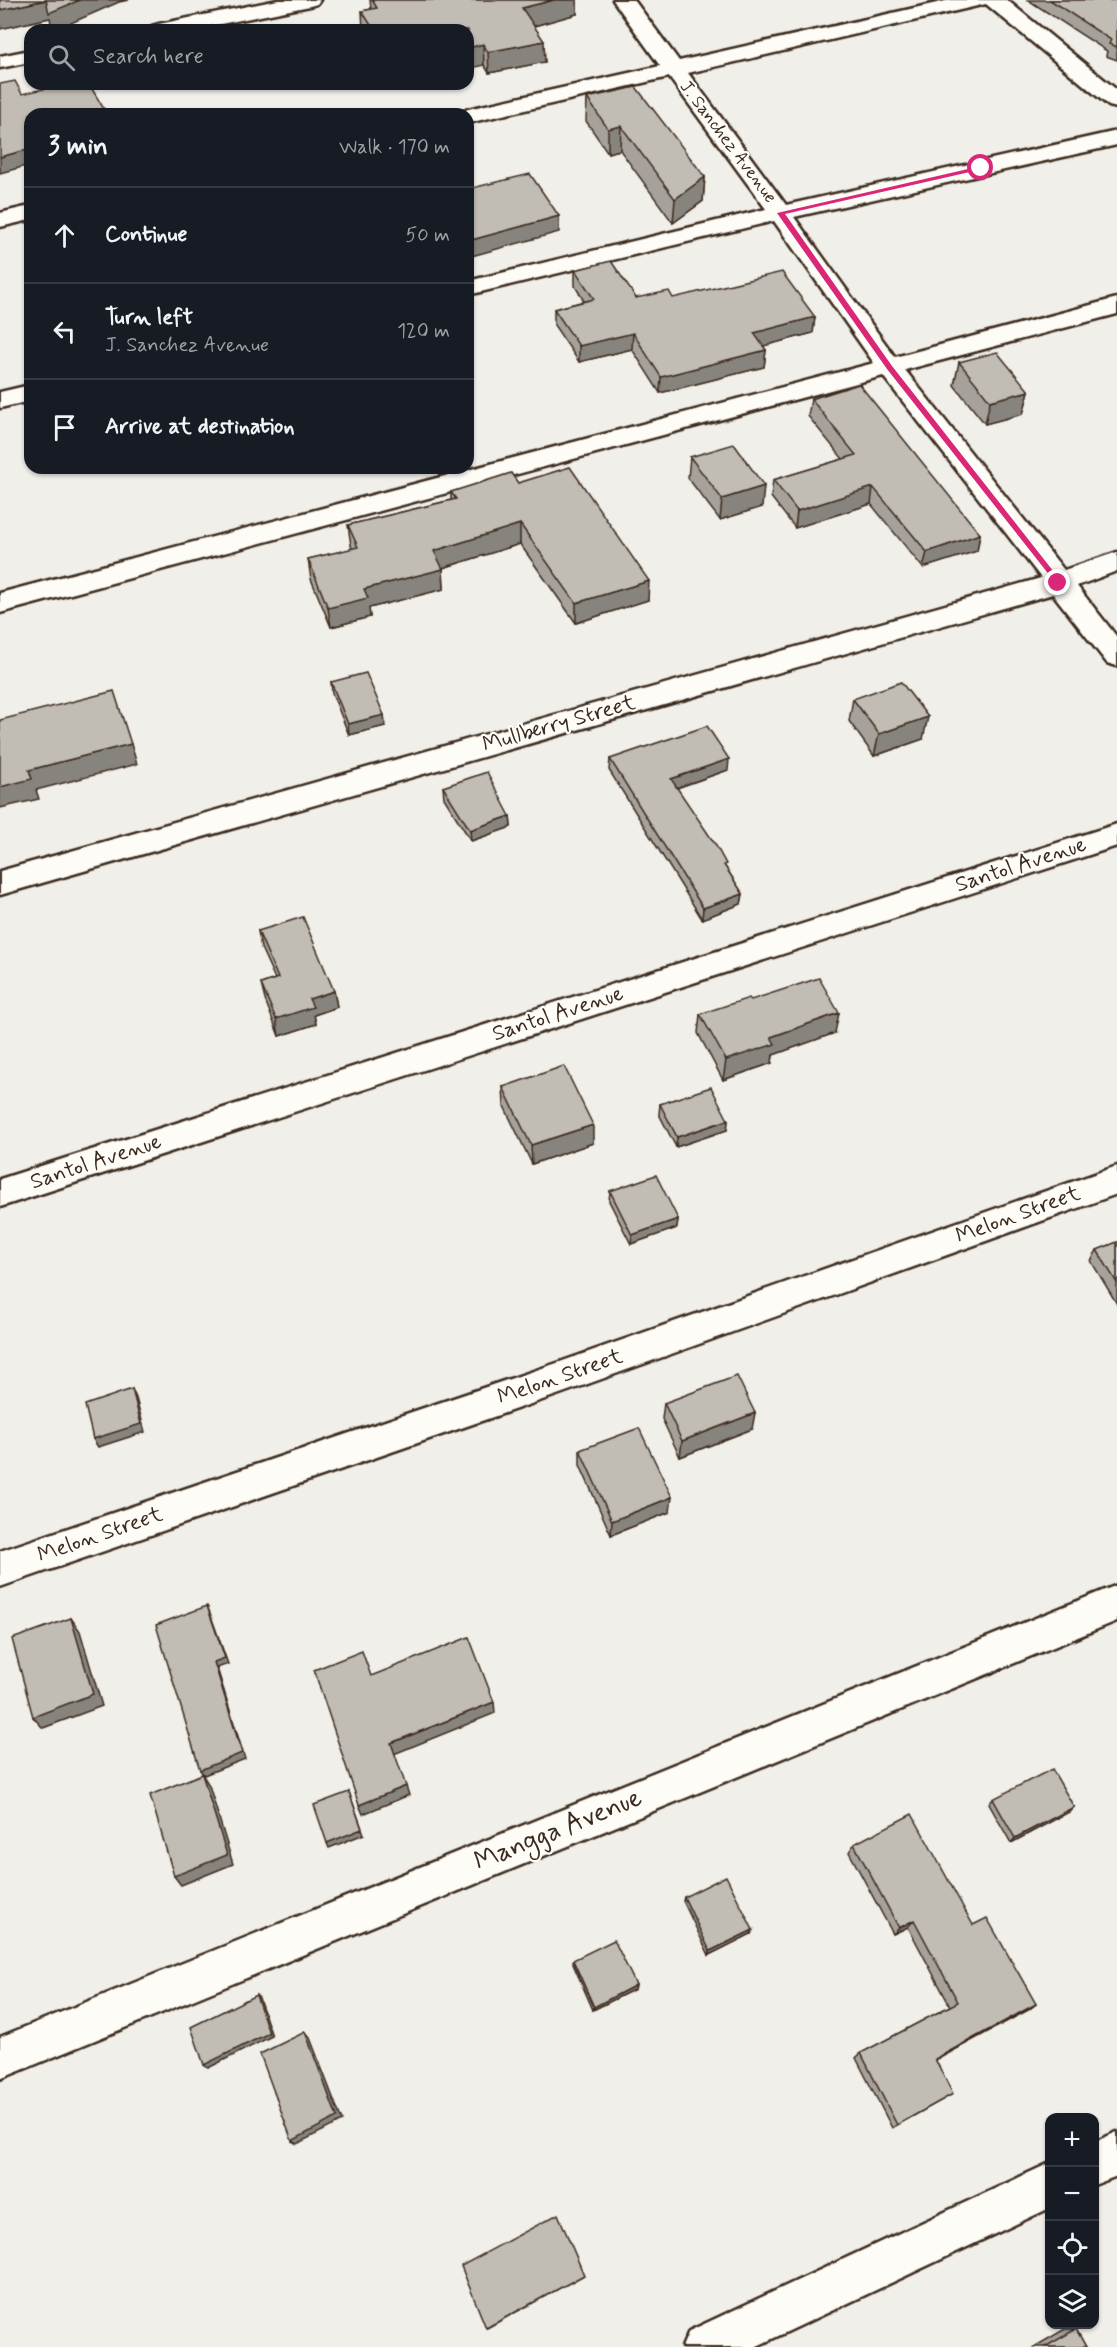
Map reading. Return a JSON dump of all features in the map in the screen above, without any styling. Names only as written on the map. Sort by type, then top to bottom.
[{"type":"street","points":[[189,24],[310,0]]},
{"type":"street","name":"J. Sanchez Avenue","points":[[622,0],[780,213],[890,368],[1117,656]]},
{"type":"street","points":[[474,115],[978,0]]},
{"type":"street","points":[[994,0],[1117,101]]},
{"type":"street","points":[[0,62],[24,57]]},
{"type":"street","points":[[474,287],[780,213],[1117,138]]},
{"type":"street","points":[[0,220],[24,214]]},
{"type":"street","points":[[0,603],[1117,306]]},
{"type":"street","points":[[0,400],[24,394]]},
{"type":"street","name":"Mullberry Street","points":[[0,883],[1058,583],[1117,561]]},
{"type":"street","name":"Santol Avenue","points":[[0,1193],[1117,835]]},
{"type":"street","name":"Melon Street","points":[[0,1569],[546,1383],[1117,1180]]},
{"type":"street","name":"Mangga Avenue","points":[[0,2058],[1117,1603]]},
{"type":"street","points":[[1099,2162],[1117,2154]]},
{"type":"street","points":[[705,2347],[1045,2187]]},
{"type":"building","points":[[0,0],[46,0],[0,10]]},
{"type":"building","points":[[46,0],[80,0],[49,13]]},
{"type":"building","points":[[372,0],[554,0],[522,8],[544,41],[488,52],[483,44],[474,46],[474,24],[370,24],[362,11],[377,8]]},
{"type":"building","points":[[1050,0],[1117,0],[1117,47],[1109,44],[1111,40]]},
{"type":"building","points":[[15,81],[22,94],[39,90],[93,90],[103,108],[24,108],[24,151],[0,157],[0,84]]},
{"type":"building","points":[[636,87],[705,177],[675,199],[621,126],[608,129],[587,98]]},
{"type":"building","points":[[530,174],[559,216],[474,239],[474,188]]},
{"type":"building","points":[[611,261],[636,298],[669,291],[673,298],[782,272],[815,317],[754,333],[766,350],[661,377],[633,333],[579,346],[554,309],[594,299],[575,270]]},
{"type":"building","points":[[997,352],[1029,391],[990,401],[959,362]]},
{"type":"building","points":[[859,384],[980,534],[927,552],[873,487],[797,511],[773,480],[856,455],[811,399]]},
{"type":"building","points":[[734,444],[764,486],[722,499],[690,457]]},
{"type":"building","points":[[570,467],[649,581],[576,603],[520,524],[434,551],[443,569],[364,589],[368,598],[328,608],[308,559],[358,547],[348,525],[456,499],[451,492],[511,473],[518,483]]},
{"type":"building","points":[[366,673],[384,715],[348,724],[331,682]]},
{"type":"building","points":[[901,682],[928,717],[879,734],[853,699]]},
{"type":"building","points":[[114,691],[131,744],[29,770],[32,779],[0,787],[0,720]]},
{"type":"building","points":[[707,726],[729,759],[671,779],[715,844],[726,864],[724,865],[743,894],[703,908],[610,759]]},
{"type":"building","points":[[487,772],[510,816],[470,830],[443,787]]},
{"type":"building","points":[[303,917],[334,991],[309,999],[313,1007],[276,1019],[261,984],[278,978],[258,931]]},
{"type":"building","points":[[819,978],[839,1013],[771,1037],[775,1044],[726,1060],[700,1014],[749,998],[751,1000]]},
{"type":"building","points":[[564,1066],[593,1125],[531,1145],[503,1087]]},
{"type":"building","points":[[711,1087],[728,1120],[677,1137],[660,1104]]},
{"type":"building","points":[[656,1175],[678,1219],[632,1235],[610,1191]]},
{"type":"building","points":[[1117,1242],[1117,1283],[1097,1250]]},
{"type":"building","points":[[737,1376],[755,1413],[682,1441],[664,1403]]},
{"type":"building","points":[[132,1389],[141,1424],[93,1439],[85,1405]]},
{"type":"building","points":[[639,1428],[672,1497],[612,1521],[580,1450]]},
{"type":"building","points":[[207,1606],[225,1658],[214,1662],[242,1753],[200,1770],[156,1625]]},
{"type":"building","points":[[71,1618],[93,1694],[33,1717],[12,1639]]},
{"type":"building","points":[[469,1637],[494,1702],[391,1743],[406,1786],[359,1805],[314,1670],[362,1651],[371,1676]]},
{"type":"building","points":[[1052,1769],[1074,1807],[1015,1838],[993,1799]]},
{"type":"building","points":[[202,1774],[227,1855],[174,1876],[150,1795]]},
{"type":"building","points":[[349,1792],[362,1829],[327,1843],[314,1805]]},
{"type":"building","points":[[912,1814],[973,1925],[987,1918],[1036,2004],[935,2059],[953,2094],[897,2125],[861,2053],[958,2002],[914,1920],[899,1928],[854,1844]]},
{"type":"building","points":[[726,1876],[753,1930],[710,1951],[684,1897]]},
{"type":"building","points":[[614,1940],[636,1985],[594,2007],[573,1960]]},
{"type":"building","points":[[256,1995],[269,2033],[204,2065],[191,2027]]},
{"type":"building","points":[[305,2032],[337,2117],[292,2141],[260,2054]]},
{"type":"building","points":[[558,2214],[584,2275],[486,2328],[461,2266]]},
{"type":"building","points":[[1076,2329],[1086,2347],[1045,2347]]},
{"type":"route","points":[[981,168],[780,213],[890,368],[1058,583]]}]
